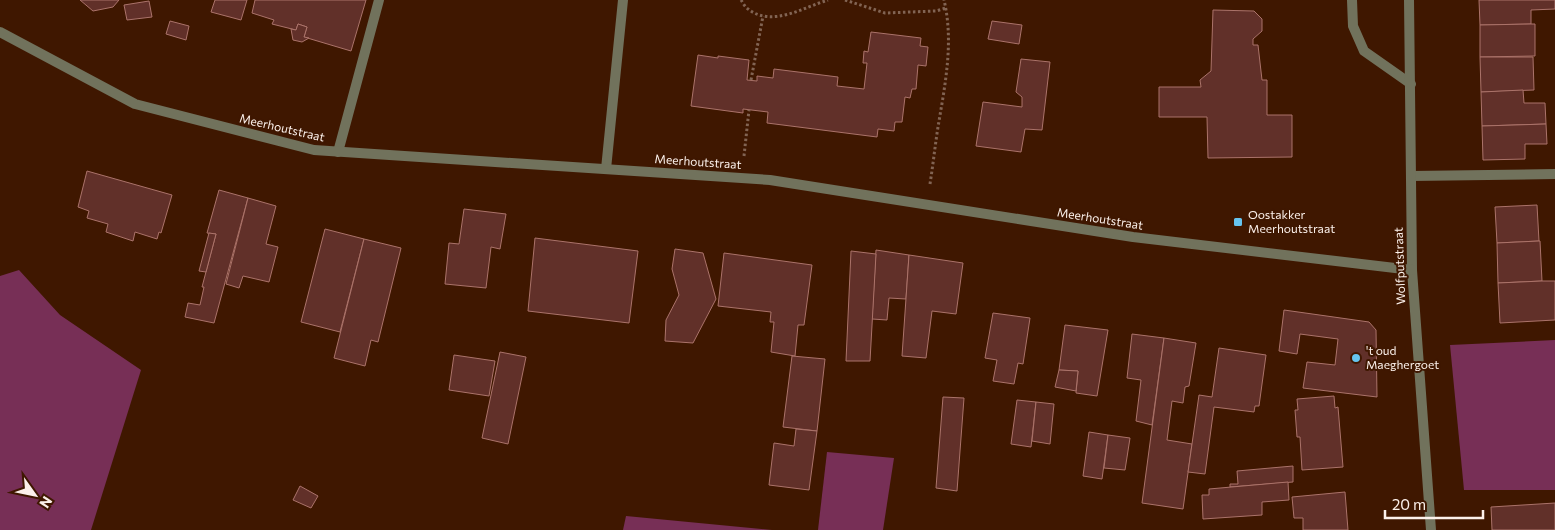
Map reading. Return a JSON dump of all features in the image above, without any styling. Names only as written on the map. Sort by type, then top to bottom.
[{"type":"street","points":[[338,152],[379,0]]},
{"type":"street","points":[[606,169],[623,0]]},
{"type":"street","points":[[1352,0],[1353,26],[1364,52],[1411,84]]},
{"type":"street","name":"Wolfputstraat","points":[[1409,0],[1412,270],[1431,530]]},
{"type":"street","name":"Meerhoutstraat","points":[[0,32],[135,104],[314,150],[770,180],[1133,237],[1412,270]]},
{"type":"street","points":[[1411,176],[1555,174]]},
{"type":"path","points":[[741,0],[748,10],[763,16],[792,14],[828,0]]},
{"type":"path","points":[[845,0],[885,13],[936,11],[946,8]]},
{"type":"path","points":[[926,204],[945,83],[949,42],[944,0]]},
{"type":"path","points":[[751,80],[763,16]]},
{"type":"path","points":[[741,178],[749,110]]},
{"type":"shaded area","points":[[19,270],[60,315],[141,370],[91,530],[0,530],[0,276]]},
{"type":"shaded area","points":[[1555,340],[1555,490],[1464,490],[1450,345]]},
{"type":"shaded area","points":[[827,452],[894,458],[883,530],[818,530]]},
{"type":"shaded area","points":[[626,516],[772,530],[623,530]]},
{"type":"building","points":[[80,0],[119,0],[113,7],[93,11]]},
{"type":"building","points":[[215,0],[247,0],[241,20],[211,12]]},
{"type":"building","points":[[255,0],[366,0],[351,51],[304,37],[307,27],[298,24],[296,30],[272,24],[274,20],[252,13]]},
{"type":"building","points":[[1479,0],[1555,0],[1555,9],[1531,10],[1531,24],[1480,25]]},
{"type":"building","points":[[149,1],[152,17],[127,20],[124,5]]},
{"type":"building","points":[[1213,10],[1254,11],[1262,19],[1262,31],[1253,39],[1253,45],[1258,45],[1262,80],[1267,80],[1267,115],[1292,115],[1292,157],[1208,158],[1207,117],[1159,117],[1159,87],[1201,87],[1200,80],[1211,71]]},
{"type":"building","points":[[170,21],[189,26],[186,40],[166,34]]},
{"type":"building","points":[[992,21],[1022,25],[1019,44],[988,39]]},
{"type":"building","points":[[298,24],[307,27],[304,37],[309,38],[302,42],[293,40],[291,29],[296,30]]},
{"type":"building","points":[[1535,24],[1535,56],[1480,57],[1480,25]]},
{"type":"building","points":[[871,32],[921,38],[920,46],[928,47],[926,66],[918,65],[916,89],[912,89],[910,98],[905,97],[902,122],[895,122],[894,131],[878,129],[877,137],[767,123],[768,112],[743,109],[743,113],[691,106],[698,55],[749,60],[747,80],[757,81],[757,76],[773,78],[774,69],[838,77],[837,86],[864,89],[867,63],[863,63],[864,51],[868,52]]},
{"type":"building","points":[[1480,57],[1533,57],[1534,90],[1481,92]]},
{"type":"building","points":[[1021,59],[1050,62],[1042,130],[1025,129],[1021,152],[976,146],[983,102],[1022,107],[1022,97],[1016,92]]},
{"type":"building","points":[[1523,90],[1524,103],[1545,103],[1546,124],[1482,126],[1481,92]]},
{"type":"building","points":[[1546,124],[1547,144],[1525,144],[1525,159],[1483,160],[1482,126]]},
{"type":"building","points":[[87,171],[172,195],[161,233],[159,232],[157,239],[135,232],[133,241],[106,232],[108,224],[87,218],[89,211],[78,207]]},
{"type":"building","points":[[219,190],[248,198],[214,323],[185,317],[188,303],[200,305],[204,287],[202,287],[216,234],[207,233]]},
{"type":"building","points":[[248,198],[276,206],[266,244],[278,247],[269,282],[243,276],[239,288],[226,284]]},
{"type":"building","points":[[1537,205],[1539,241],[1497,243],[1495,207]]},
{"type":"building","points":[[464,209],[506,214],[500,249],[491,247],[486,288],[445,284],[449,243],[459,244]]},
{"type":"building","points":[[325,229],[364,239],[340,332],[301,322]]},
{"type":"building","points":[[209,233],[216,234],[206,272],[199,271]]},
{"type":"building","points":[[535,238],[638,251],[629,323],[528,311]]},
{"type":"building","points":[[364,239],[401,248],[378,342],[371,340],[365,366],[334,358]]},
{"type":"building","points":[[1540,241],[1542,281],[1498,283],[1497,243]]},
{"type":"building","points":[[675,249],[703,253],[716,299],[693,343],[665,341],[666,320],[679,295],[672,269]]},
{"type":"building","points":[[876,250],[909,255],[906,299],[889,298],[887,320],[872,319]]},
{"type":"building","points":[[851,251],[876,254],[870,361],[846,361]]},
{"type":"building","points":[[724,253],[812,265],[804,325],[798,325],[795,356],[771,352],[774,322],[770,322],[771,312],[718,306]]},
{"type":"building","points":[[909,255],[963,263],[956,314],[932,311],[926,358],[902,356]]},
{"type":"building","points":[[1555,281],[1555,320],[1500,323],[1498,283]]},
{"type":"building","name":"'t oud Maeghergoet","points":[[1284,310],[1369,322],[1376,330],[1377,397],[1303,388],[1307,362],[1335,365],[1338,339],[1300,334],[1297,354],[1279,351]]},
{"type":"building","points":[[993,313],[1030,318],[1023,364],[1018,363],[1014,384],[993,381],[997,360],[985,358]]},
{"type":"building","points":[[1065,325],[1108,330],[1097,396],[1076,393],[1078,371],[1059,370]]},
{"type":"building","points":[[1132,334],[1164,338],[1152,425],[1136,421],[1141,380],[1127,378]]},
{"type":"building","points":[[1164,338],[1196,343],[1189,386],[1185,387],[1183,403],[1172,401],[1167,440],[1192,444],[1183,509],[1142,503]]},
{"type":"building","points":[[1219,348],[1266,355],[1259,406],[1255,406],[1254,412],[1214,407],[1205,474],[1188,472],[1199,395],[1212,397]]},
{"type":"building","points":[[500,352],[526,357],[508,444],[482,438]]},
{"type":"building","points":[[454,355],[495,361],[489,396],[449,390]]},
{"type":"building","points":[[792,356],[825,359],[817,431],[783,427]]},
{"type":"building","points":[[1059,370],[1078,371],[1076,391],[1055,387]]},
{"type":"building","points":[[1334,396],[1335,408],[1338,407],[1343,467],[1302,470],[1300,437],[1297,437],[1295,410],[1298,410],[1297,399]]},
{"type":"building","points":[[943,397],[964,398],[957,491],[936,488]]},
{"type":"building","points":[[1017,400],[1036,402],[1031,447],[1011,444]]},
{"type":"building","points":[[1036,402],[1054,404],[1050,444],[1032,441]]},
{"type":"building","points":[[796,429],[817,431],[809,490],[769,485],[774,443],[794,446]]},
{"type":"building","points":[[1089,432],[1108,435],[1102,479],[1083,476]]},
{"type":"building","points":[[1108,435],[1130,438],[1125,470],[1104,468]]},
{"type":"building","points":[[1293,466],[1293,482],[1230,487],[1230,484],[1238,484],[1237,471]]},
{"type":"building","points":[[1288,482],[1289,500],[1262,502],[1262,515],[1203,519],[1202,495],[1209,495],[1209,489]]},
{"type":"building","points":[[300,486],[318,496],[311,508],[293,500]]},
{"type":"building","points":[[1345,492],[1348,530],[1303,530],[1303,518],[1294,518],[1292,497]]},
{"type":"building","points":[[1555,503],[1555,530],[1492,530],[1491,507]]},
{"type":"place","name":"Oostakker Meerhoutstraat","points":[[1238,222]]},
{"type":"place","name":"'t oud Maeghergoet","points":[[1356,358]]}]
